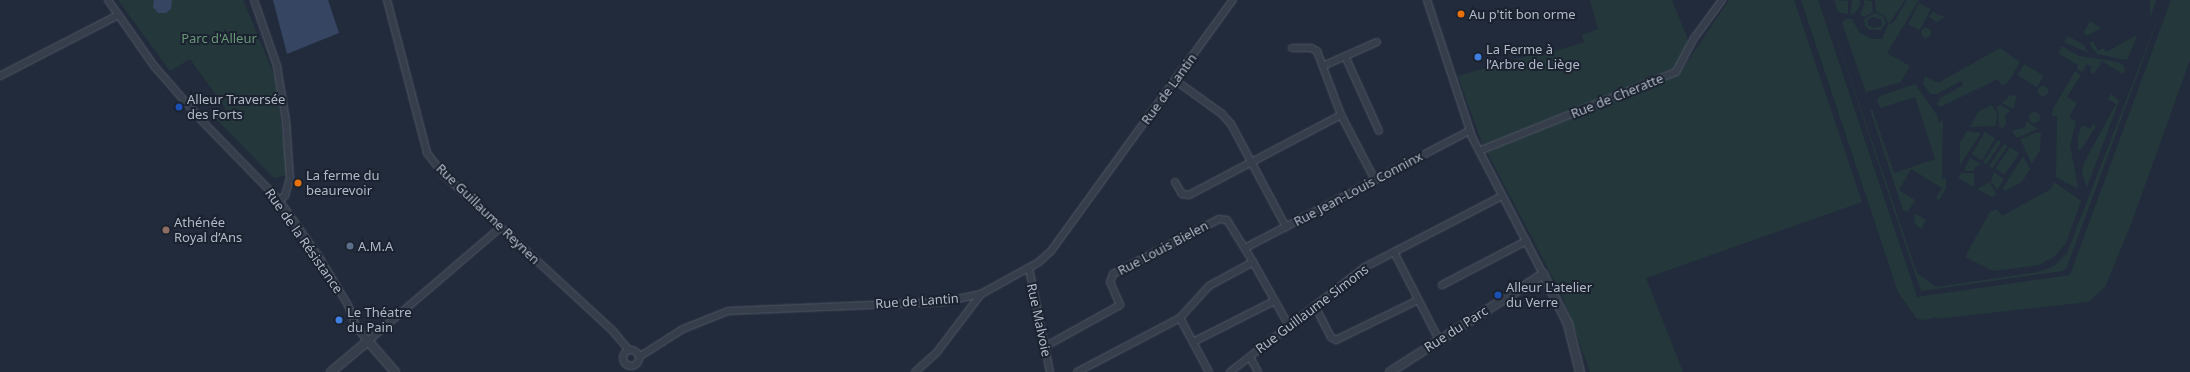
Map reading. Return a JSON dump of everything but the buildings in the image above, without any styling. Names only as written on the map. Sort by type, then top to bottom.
[{"type":"street","name":"Rue de la Résistance","points":[[108,0],[155,67],[204,123],[279,200],[319,257],[348,305],[357,328],[368,341]]},
{"type":"street","points":[[254,0],[277,66],[286,121],[290,178],[285,196],[279,200]]},
{"type":"street","name":"Rue Guillaume Reynen","points":[[387,0],[427,153],[444,175],[626,343],[629,350]]},
{"type":"street","name":"Rue de Lantin","points":[[639,357],[684,329],[728,311],[943,302],[981,294],[1029,268],[1051,251],[1233,0]]},
{"type":"street","points":[[1427,0],[1469,130],[1568,324],[1580,372]]},
{"type":"street","name":"Rue de Cheratte","points":[[1479,152],[1676,72],[1695,37],[1722,0]]},
{"type":"street","points":[[0,76],[118,15]]},
{"type":"street","points":[[1323,66],[1377,42]]},
{"type":"street","points":[[1292,48],[1315,49],[1342,115],[1375,180]]},
{"type":"street","points":[[1345,56],[1379,131]]},
{"type":"street","name":"Rue Jean-Louis Conninx","points":[[1175,80],[1227,119],[1252,162],[1286,227],[1469,130]]},
{"type":"street","points":[[1175,182],[1182,194],[1188,195],[1342,115]]},
{"type":"street","name":"Rue Guillaume Simons","points":[[1230,372],[1360,270],[1502,196]]},
{"type":"street","name":"Rue Louis Bielen","points":[[1046,346],[1120,305],[1110,282],[1115,273],[1221,218],[1227,220],[1245,248],[1289,326]]},
{"type":"street","points":[[1245,248],[1286,227]]},
{"type":"street","points":[[331,372],[500,228]]},
{"type":"street","points":[[1442,285],[1526,241]]},
{"type":"street","points":[[1394,252],[1439,340]]},
{"type":"street","points":[[1077,372],[1180,318],[1209,286],[1253,262]]},
{"type":"street","name":"Rue Malvoie","points":[[1029,268],[1046,346],[1050,372]]},
{"type":"street","name":"Rue du Parc","points":[[1390,372],[1543,274]]},
{"type":"street","points":[[914,372],[937,352],[981,294]]},
{"type":"street","points":[[1193,342],[1274,300]]},
{"type":"street","points":[[1315,306],[1331,337],[1336,340],[1418,300]]},
{"type":"street","points":[[1180,318],[1209,372]]},
{"type":"street","points":[[368,341],[394,372]]},
{"type":"street","points":[[629,350],[637,352],[639,357],[637,363],[629,365],[624,358],[629,350]]},
{"type":"street","points":[[1250,357],[1258,372]]},
{"type":"street","points":[[627,372],[629,365]]},
{"type":"green space","name":"Parc d'Alleur","points":[[118,0],[243,0],[275,77],[288,175],[274,178],[216,119],[226,109],[190,59],[170,71]]},
{"type":"green space","points":[[1590,0],[1672,0],[1688,40],[1678,66],[1483,146],[1458,76],[1534,54],[1536,57],[1584,42],[1582,35],[1598,29]]},
{"type":"green space","points":[[1729,0],[1794,0],[1862,202],[1646,278],[1683,372],[1590,372],[1563,297],[1487,152],[1679,74]]},
{"type":"green space","points":[[1801,0],[1818,0],[1917,297],[2070,275],[2171,0],[2190,0],[2190,60],[2131,224],[2105,287],[2088,302],[1936,319],[1936,317],[1924,320],[1917,319],[1898,292]]},
{"type":"green space","points":[[1824,0],[1917,273],[1936,287],[2038,272],[2054,266],[2067,253],[2165,0],[2067,267],[2063,271],[1921,291]]},
{"type":"green space","points":[[1834,0],[1848,1],[1848,14],[1838,12]]},
{"type":"green space","points":[[1852,0],[1860,0],[1860,5],[1856,12],[1850,15]]},
{"type":"green space","points":[[1864,0],[1872,1],[1873,12],[1864,17],[1860,14],[1864,6]]},
{"type":"green space","points":[[1875,0],[1905,0],[1889,24],[1884,15],[1876,12]]},
{"type":"green space","points":[[1907,0],[1919,0],[1887,53],[1910,66],[1901,82],[1866,92],[1842,23],[1845,19],[1852,19],[1859,32],[1872,39],[1882,39],[1888,25],[1894,22]]},
{"type":"green space","points":[[2150,0],[2156,0],[2150,19]]},
{"type":"green space","points":[[1919,3],[1931,9],[1920,30],[1908,24]]},
{"type":"green space","points":[[1934,11],[1936,14],[1945,17],[1937,22],[1929,17]]},
{"type":"green space","points":[[1875,13],[1883,16],[1886,23],[1881,30],[1870,30],[1865,26],[1864,19]],"holes":[[[1874,17],[1882,20],[1881,26],[1874,28],[1868,25],[1868,19]]]},
{"type":"green space","points":[[2090,21],[2101,28],[2086,36],[2084,32]]},
{"type":"green space","points":[[1926,28],[1931,33],[1926,38],[1921,33]]},
{"type":"green space","points":[[2068,36],[2084,45],[2088,53],[2064,42]]},
{"type":"green space","points":[[2135,36],[2137,37],[2127,60],[2097,54],[2089,43],[2093,41],[2098,51],[2103,48],[2106,52]]},
{"type":"green space","points":[[2062,46],[2079,56],[2118,62],[2124,66],[2125,71],[2123,74],[2102,61],[2094,74],[2090,72],[2092,67],[2087,64],[2082,72],[2077,69],[2078,65],[2058,53]]},
{"type":"green space","points":[[2000,48],[2020,62],[2008,82],[2002,86],[1998,79],[1940,107],[1937,104],[1940,98],[1963,85],[1961,81],[1937,94],[1930,94],[1923,83],[1925,76],[1938,83]]},
{"type":"green space","points":[[2024,64],[2044,76],[2037,87],[2017,75]]},
{"type":"green space","points":[[2075,71],[2081,75],[2067,97],[2077,103],[2069,117],[2076,121],[2070,146],[2078,186],[2076,188],[2056,177],[2057,116],[2052,116],[2053,109]]},
{"type":"green space","points":[[1915,84],[1938,117],[1938,123],[1943,120],[1942,179],[1946,179],[1946,188],[1939,200],[1936,198],[1942,188],[1911,169],[1899,190],[1915,200],[1908,212],[1903,210],[1870,110],[1872,109],[1894,173],[1935,159],[1915,97],[1880,108],[1877,100],[1880,96]]},
{"type":"green space","points":[[2041,86],[2045,86],[2047,87],[2047,95],[2041,96],[2038,93],[2038,89]]},
{"type":"green space","points":[[2111,94],[2119,101],[2087,187],[2082,174],[2083,165],[2116,104],[2108,99]]},
{"type":"green space","points":[[2007,95],[2017,96],[2013,109],[2002,103],[2008,98]]},
{"type":"green space","points":[[1992,105],[1997,113],[1996,126],[1970,127],[1978,112]]},
{"type":"green space","points":[[2000,105],[2011,111],[2005,115],[2006,124],[2003,128],[1999,126],[1997,106]]},
{"type":"green space","points":[[2034,111],[2038,113],[2040,117],[2038,121],[2034,123],[2030,121],[2028,117],[2030,113]]},
{"type":"green space","points":[[2026,121],[2038,129],[2017,138],[2012,131],[2026,127]]},
{"type":"green space","points":[[2093,124],[2096,126],[2083,147],[2078,151],[2078,136],[2082,125],[2090,129]]},
{"type":"green space","points":[[1967,131],[1981,133],[1960,165],[1960,143]]},
{"type":"green space","points":[[1985,132],[1995,138],[1982,160],[1972,154]]},
{"type":"green space","points":[[2038,132],[2041,133],[2040,150],[2032,164],[2020,139]]},
{"type":"green space","points":[[1998,140],[2001,142],[1986,165],[1983,162]]},
{"type":"green space","points":[[2004,144],[2007,146],[1992,169],[1989,166]]},
{"type":"green space","points":[[2010,147],[2019,153],[2005,175],[1995,169]]},
{"type":"green space","points":[[2023,156],[2030,169],[2022,182],[2004,191],[2003,188]]},
{"type":"green space","points":[[1970,158],[1981,164],[1974,168],[1974,171],[1964,171]]},
{"type":"green space","points":[[1994,172],[2004,179],[1997,190],[1991,181]]},
{"type":"green space","points":[[1961,173],[1974,173],[1974,187],[1958,178]]},
{"type":"green space","points":[[1990,182],[1996,194],[1993,197],[1977,189]]},
{"type":"green space","points":[[2054,182],[2081,201],[2066,243],[2055,256],[2039,265],[1993,271],[1965,257],[1990,212],[1997,209],[2002,216],[2051,189]]},
{"type":"green space","points":[[1915,213],[1926,220],[1921,229],[1914,222]]},
{"type":"water","points":[[154,0],[172,0],[171,9],[166,13],[158,13],[153,7]]},
{"type":"water","points":[[273,0],[328,0],[339,33],[287,54]]},
{"type":"place","name":"Au p'tit bon orme","points":[[1461,14]]},
{"type":"place","name":"La Ferme à l’Arbre de Liège","points":[[1478,57]]},
{"type":"place","name":"Alleur Traversée des Forts","points":[[179,107]]},
{"type":"place","name":"La ferme du beaurevoir","points":[[298,183]]},
{"type":"place","name":"Athénée Royal d’Ans","points":[[166,230]]},
{"type":"place","name":"A.M.A","points":[[350,246]]},
{"type":"place","name":"Alleur L'atelier du Verre","points":[[1498,295]]},
{"type":"place","name":"Le Théatre du Pain","points":[[339,320]]}]
